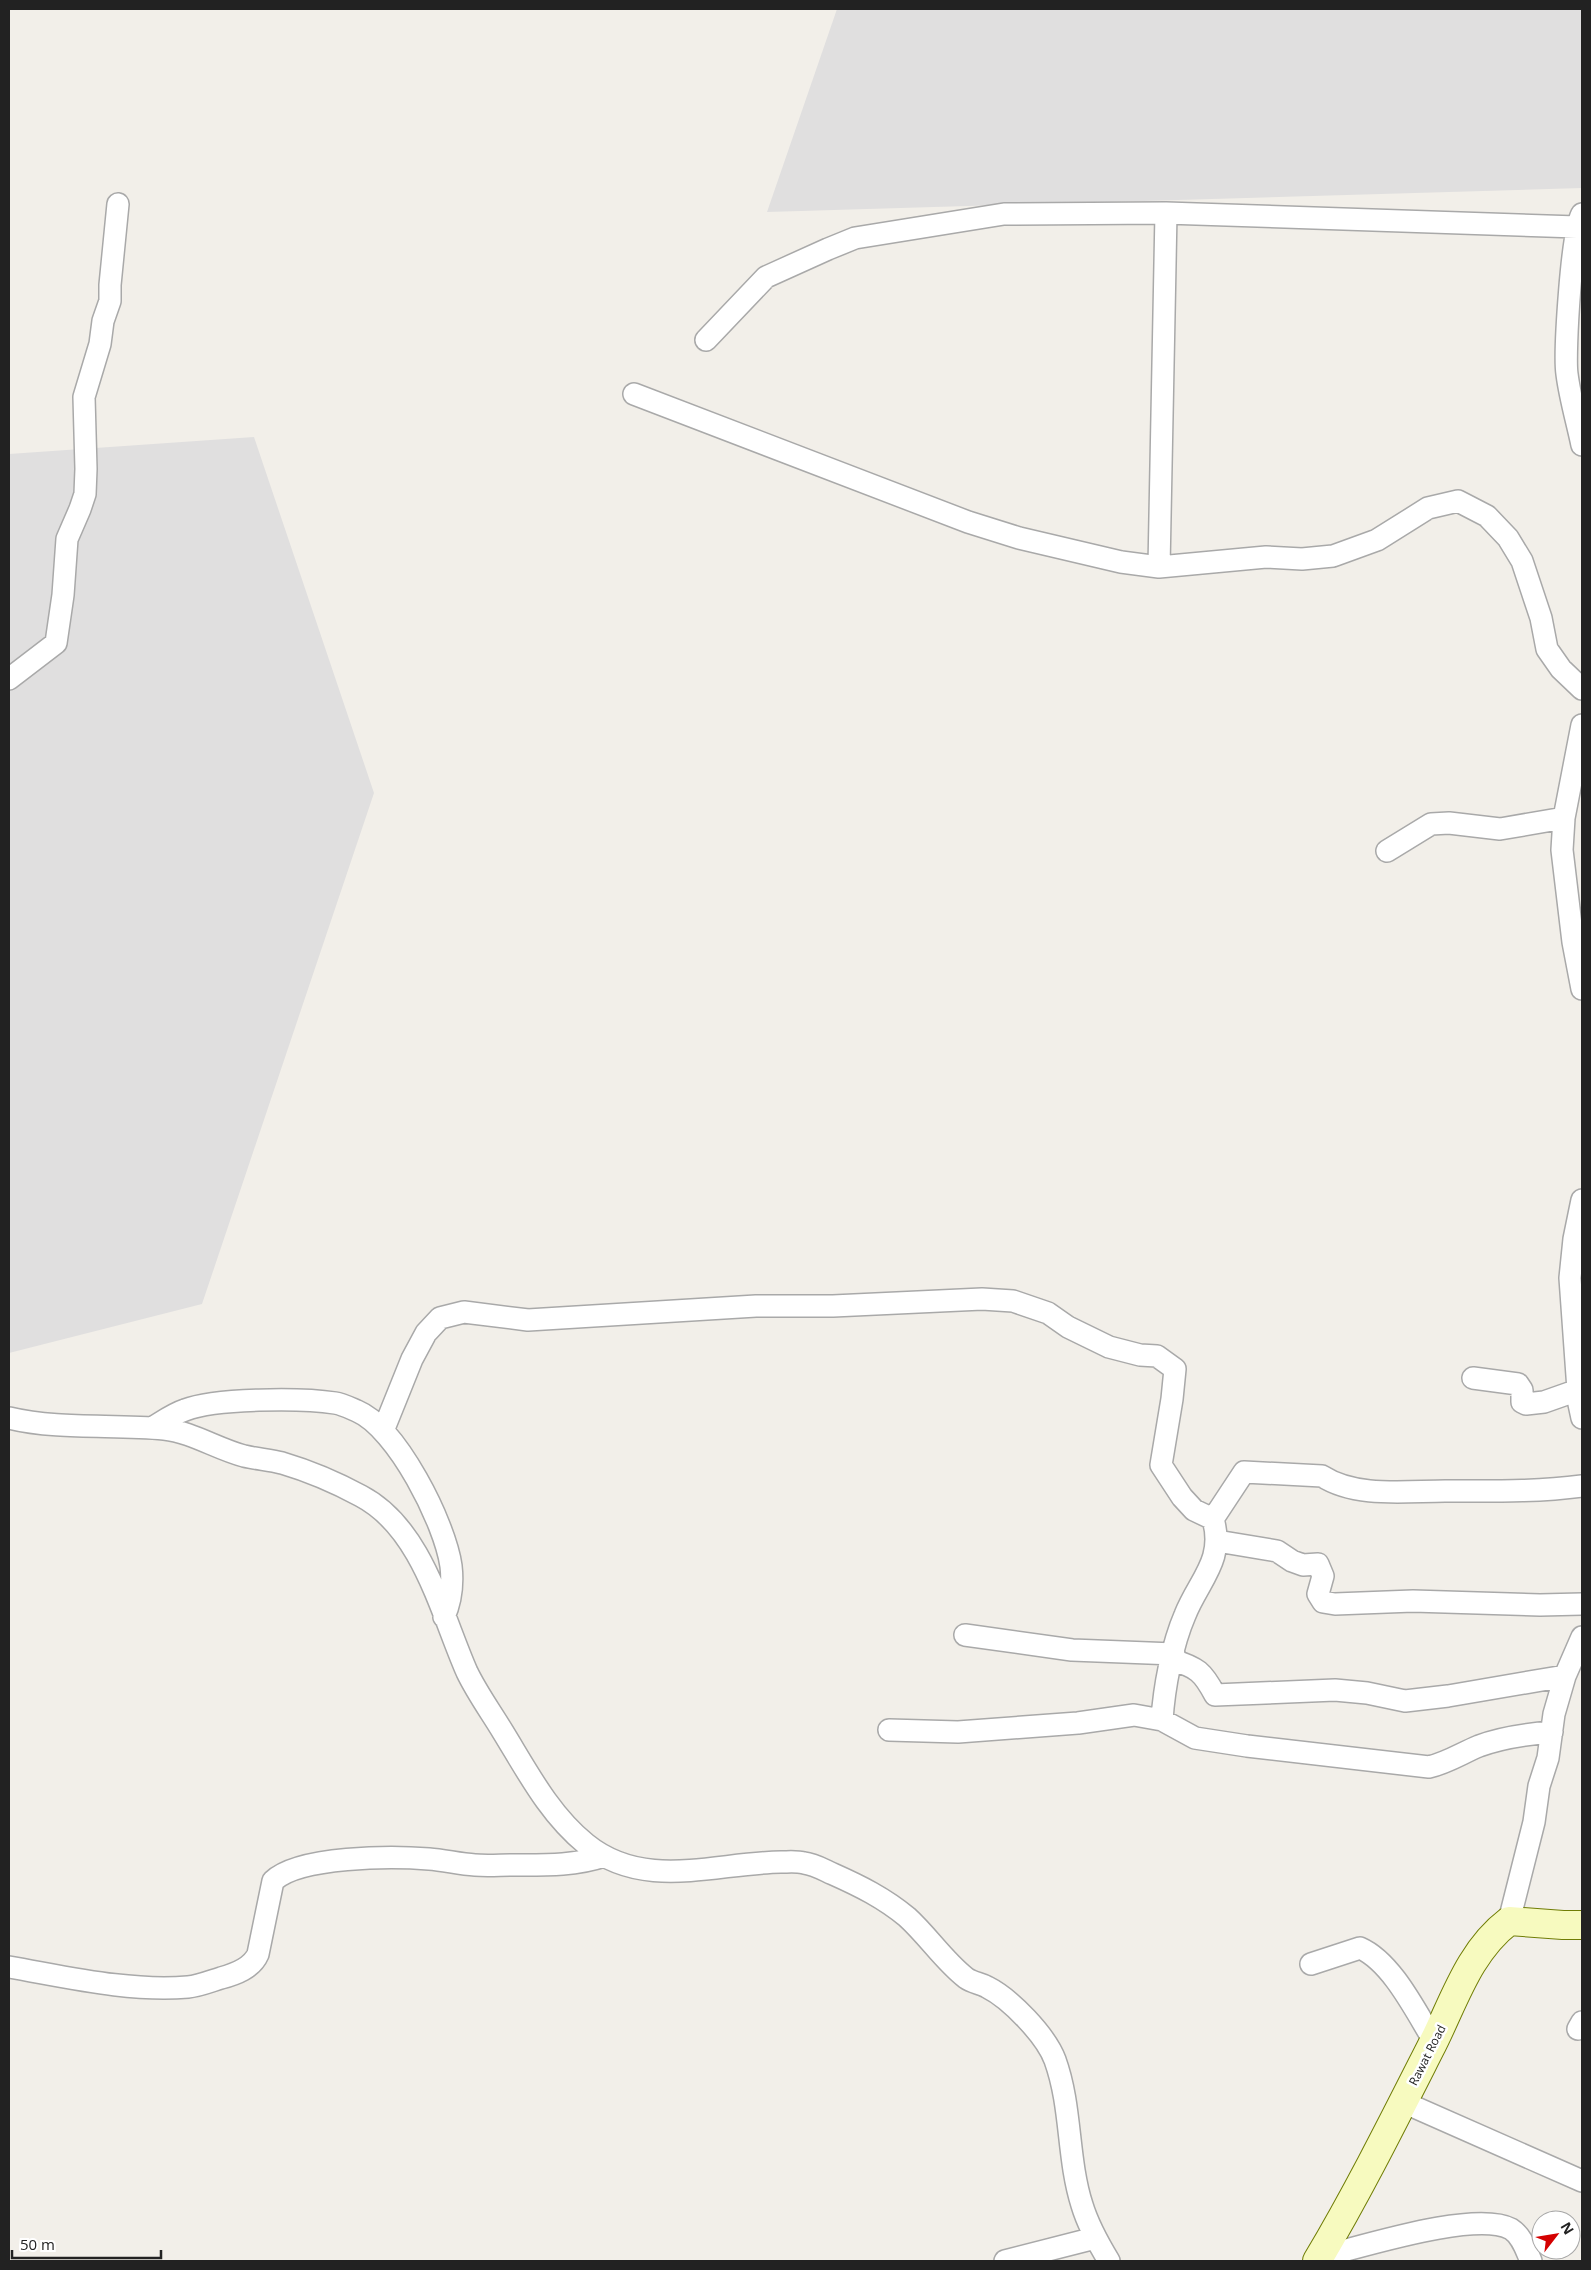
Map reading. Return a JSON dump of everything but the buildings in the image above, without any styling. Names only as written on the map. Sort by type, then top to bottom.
[{"type":"main road","points":[[1509,1921],[1563,1926],[1582,1925]]},
{"type":"main road","name":"Rawat Road","points":[[1319,2259],[1353,2200],[1403,2102],[1434,2041],[1453,1996],[1493,1933],[1509,1921]]},
{"type":"street","points":[[9,680],[56,643],[63,595],[67,539],[85,494],[84,397],[100,344],[103,321],[110,300],[118,204]]},
{"type":"street","points":[[1159,567],[1166,213]]},
{"type":"street","points":[[706,340],[766,277],[855,238],[1004,214],[1166,213],[1580,220],[1573,252],[1566,372],[1582,445]]},
{"type":"street","points":[[634,394],[968,522],[1019,538],[1121,562],[1159,567],[1266,557],[1302,558],[1334,556],[1377,540],[1428,508],[1458,501],[1487,516],[1508,538],[1522,561],[1541,618],[1546,649],[1561,669],[1582,689]]},
{"type":"street","points":[[1582,725],[1564,818],[1562,850],[1573,942],[1582,990]]},
{"type":"street","points":[[1387,851],[1431,824],[1449,823],[1500,828],[1564,818]]},
{"type":"street","points":[[1582,1200],[1574,1239],[1570,1278],[1578,1390],[1582,1418]]},
{"type":"street","points":[[383,1431],[412,1359],[426,1333],[440,1318],[464,1312],[528,1320],[756,1306],[833,1306],[982,1299],[1014,1301],[1048,1313],[1068,1327],[1109,1347],[1140,1355],[1156,1356],[1175,1369],[1161,1465],[1182,1497],[1194,1510],[1213,1518]]},
{"type":"street","points":[[1473,1378],[1518,1384],[1522,1390],[1522,1402],[1526,1404],[1544,1402],[1578,1390]]},
{"type":"street","points":[[152,1428],[185,1409],[251,1402],[306,1401],[337,1403],[359,1411],[383,1431],[427,1496],[438,1522],[451,1565],[451,1590],[449,1605],[444,1618]]},
{"type":"street","points":[[9,1418],[63,1425],[152,1428],[184,1432],[243,1456],[284,1464],[361,1495],[384,1510],[404,1534],[420,1560],[470,1677],[542,1795],[565,1824],[586,1844],[604,1856],[632,1868],[655,1871],[721,1868],[778,1862],[806,1863],[878,1895],[908,1918],[971,1982],[986,1986],[1004,1998],[1042,2039],[1054,2058],[1066,2101],[1078,2190],[1095,2238],[1108,2261]]},
{"type":"street","points":[[1162,1720],[1162,1706],[1184,1616],[1210,1567],[1217,1541],[1213,1518],[1244,1472],[1322,1476],[1332,1483],[1375,1491],[1542,1492],[1582,1486]]},
{"type":"street","points":[[1217,1541],[1277,1551],[1292,1561],[1303,1565],[1318,1564],[1323,1576],[1318,1594],[1323,1602],[1413,1601],[1540,1605],[1582,1604]]},
{"type":"street","points":[[964,1635],[1072,1650],[1173,1657],[1195,1668],[1204,1676],[1215,1695],[1334,1690],[1367,1693],[1405,1701],[1463,1694],[1565,1676]]},
{"type":"street","points":[[1509,1921],[1534,1822],[1554,1714],[1565,1676],[1582,1637]]},
{"type":"street","points":[[889,1730],[977,1731],[1078,1724],[1134,1715],[1162,1720],[1195,1738],[1267,1749],[1429,1768],[1479,1746],[1507,1737],[1552,1732]]},
{"type":"street","points":[[9,1967],[95,1982],[161,1988],[190,1987],[232,1975],[255,1962],[273,1882],[279,1876],[296,1868],[332,1861],[405,1858],[475,1865],[544,1865],[586,1862],[604,1856]]},
{"type":"street","points":[[1311,1964],[1360,1948],[1370,1953],[1395,1981],[1434,2041]]},
{"type":"street","points":[[1403,2102],[1582,2181]]},
{"type":"street","points":[[1319,2259],[1453,2224],[1493,2223],[1511,2230],[1518,2236],[1531,2261]]},
{"type":"street","points":[[1005,2261],[1095,2238]]},
{"type":"shaded area","points":[[837,9],[1582,9],[1582,188],[767,212]]},
{"type":"shaded area","points":[[254,437],[374,793],[202,1304],[9,1353],[9,454]]}]
